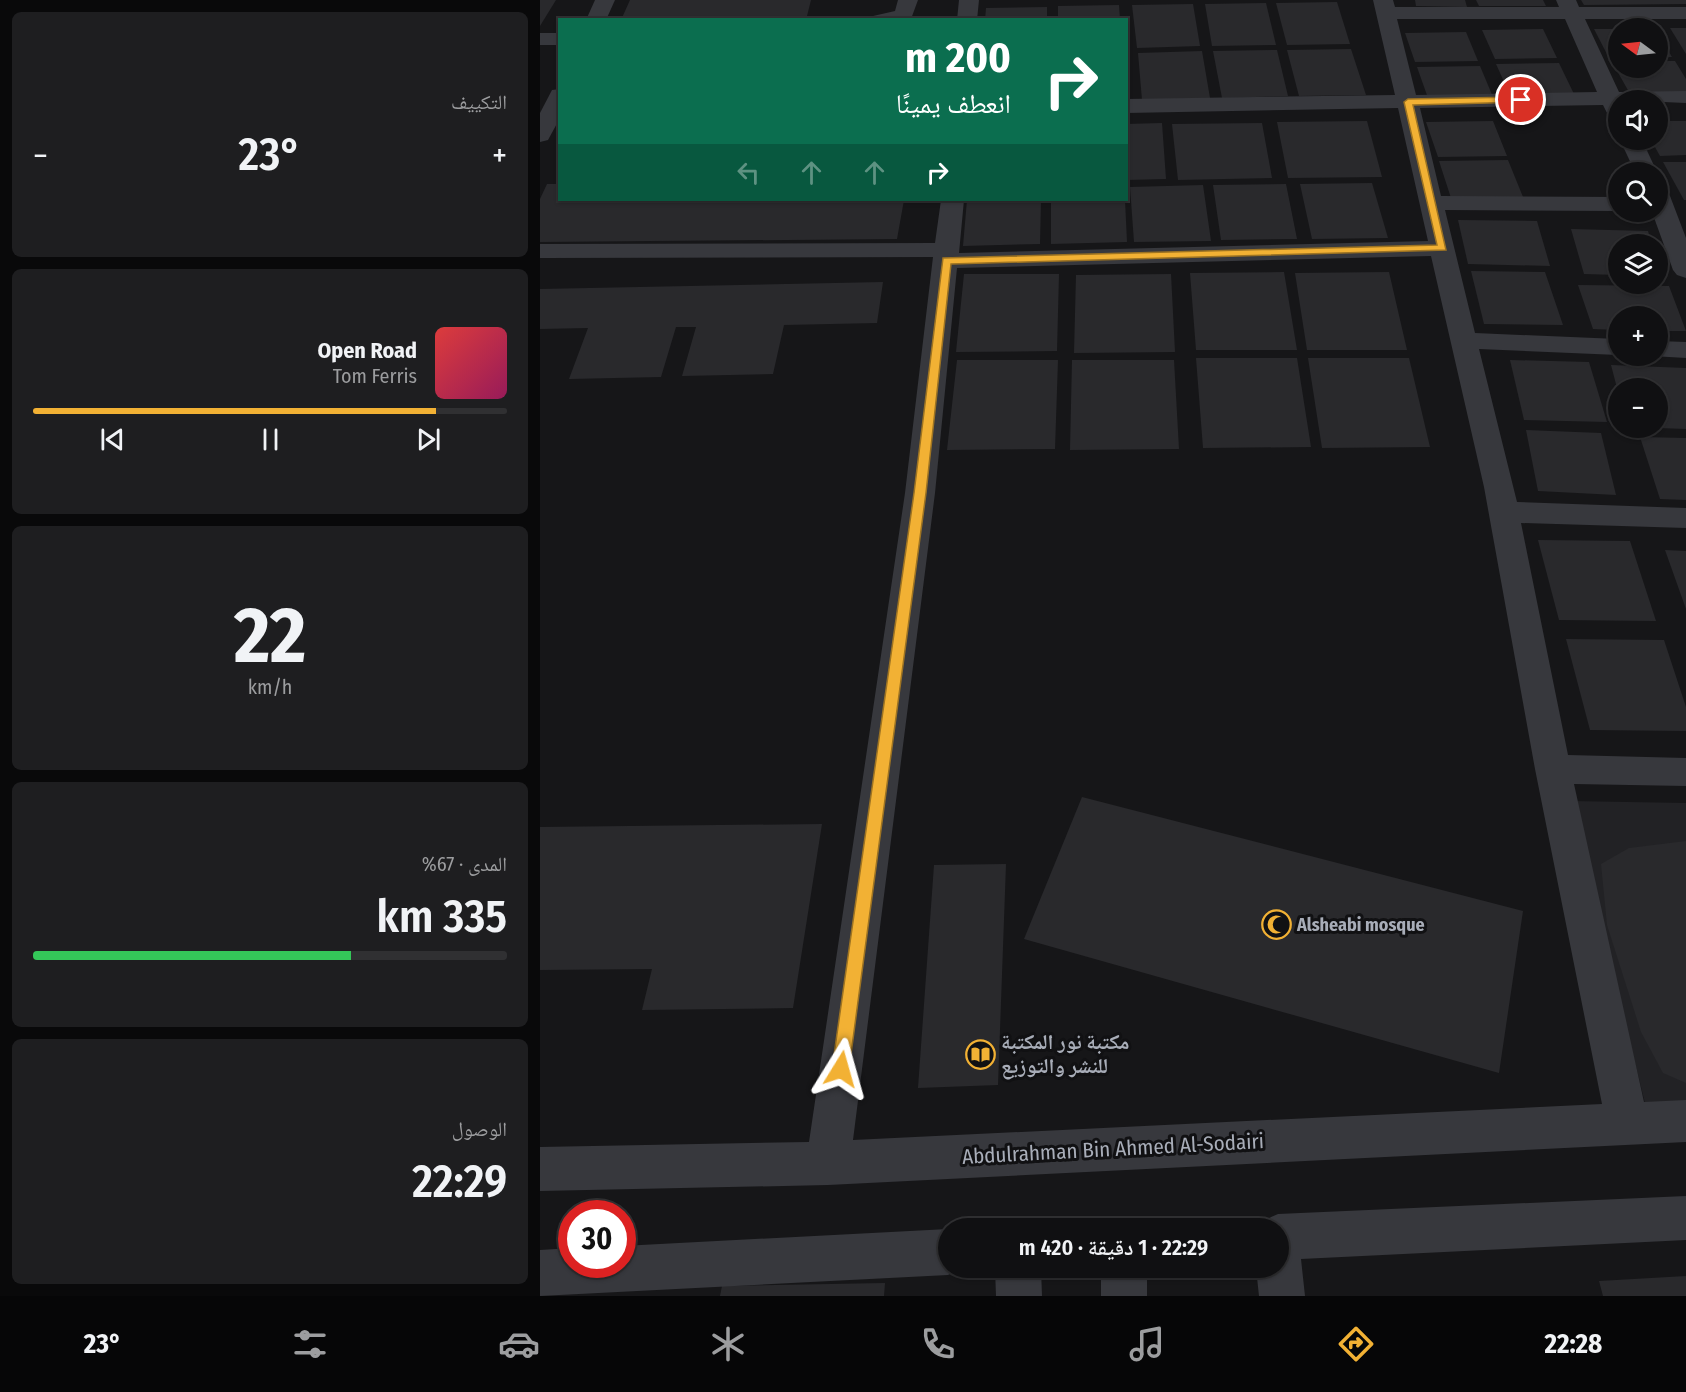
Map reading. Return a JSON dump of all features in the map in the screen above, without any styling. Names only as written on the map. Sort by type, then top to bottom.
[{"type":"street","points":[[597,18],[605,0]]},
{"type":"street","points":[[890,18],[904,15],[908,0]]},
{"type":"street","points":[[967,18],[969,0]]},
{"type":"street","points":[[1569,6],[1608,91]]},
{"type":"street","points":[[1627,1124],[1553,769],[1504,512],[1384,7],[1569,6],[1686,13]]},
{"type":"street","points":[[540,39],[558,39]]},
{"type":"street","points":[[1668,99],[1686,97]]},
{"type":"street","points":[[540,135],[558,99]]},
{"type":"street","points":[[1128,106],[1408,102],[1608,106]]},
{"type":"street","points":[[828,1163],[920,493],[952,201]]},
{"type":"street","points":[[1668,202],[1686,204]]},
{"type":"street","points":[[1432,203],[1608,204]]},
{"type":"street","points":[[1667,222],[1686,270]]},
{"type":"street","points":[[540,251],[947,255],[1442,248]]},
{"type":"street","points":[[1464,340],[1608,347]]},
{"type":"street","points":[[1668,349],[1686,350]]},
{"type":"street","points":[[1504,512],[1686,518]]},
{"type":"street","points":[[1553,769],[1686,772]]},
{"type":"street","name":"Abdulrahman Bin Ahmed Al-Sodairi","points":[[540,1168],[828,1163],[1686,1120]]},
{"type":"street","points":[[1289,1236],[1686,1218]]},
{"type":"street","points":[[540,1273],[938,1253]]},
{"type":"street","points":[[1018,1278],[1019,1296]]},
{"type":"street","points":[[1124,1278],[1124,1296]]},
{"type":"street","points":[[1280,1278],[1282,1296]]},
{"type":"shaded area","points":[[1570,801],[1686,803],[1686,1105],[1646,1107]]},
{"type":"building","points":[[540,0],[556,0],[540,26]]},
{"type":"building","points":[[630,0],[811,0],[806,18],[622,18]]},
{"type":"building","points":[[1415,0],[1465,0],[1467,7],[1416,6]]},
{"type":"building","points":[[1476,0],[1543,0],[1546,6],[1479,6]]},
{"type":"building","points":[[1581,0],[1686,0],[1686,4],[1584,5]]},
{"type":"building","points":[[1337,2],[1350,44],[1287,45],[1276,3]]},
{"type":"building","points":[[1266,3],[1276,45],[1212,46],[1205,4]]},
{"type":"building","points":[[1193,4],[1200,46],[1137,48],[1132,5]]},
{"type":"building","points":[[1119,5],[1120,18],[1058,18],[1058,6]]},
{"type":"building","points":[[1047,7],[1047,18],[985,18],[986,8]]},
{"type":"building","points":[[1670,28],[1686,28],[1686,54]]},
{"type":"building","points":[[1543,29],[1557,58],[1495,59],[1482,30]]},
{"type":"building","points":[[1594,29],[1608,29],[1608,56]]},
{"type":"building","points":[[1466,32],[1478,61],[1415,62],[1405,33]]},
{"type":"building","points":[[1351,49],[1366,95],[1299,96],[1287,50]]},
{"type":"building","points":[[1277,50],[1288,96],[1222,98],[1213,51]]},
{"type":"building","points":[[1202,51],[1210,98],[1142,100],[1138,53]]},
{"type":"building","points":[[1668,61],[1675,61],[1686,79],[1686,92],[1628,90],[1621,78],[1668,78]]},
{"type":"building","points":[[1559,63],[1574,94],[1510,95],[1496,64]]},
{"type":"building","points":[[1480,66],[1493,97],[1428,98],[1417,67]]},
{"type":"building","points":[[1367,121],[1382,177],[1288,178],[1277,122]]},
{"type":"building","points":[[1493,121],[1507,156],[1438,157],[1426,122]]},
{"type":"building","points":[[1668,121],[1686,121],[1686,155],[1660,156],[1657,150],[1668,150]]},
{"type":"building","points":[[1162,123],[1166,179],[1128,180],[1128,124]]},
{"type":"building","points":[[1262,123],[1272,178],[1178,180],[1172,124]]},
{"type":"building","points":[[1508,160],[1523,197],[1451,198],[1439,161]]},
{"type":"building","points":[[1668,162],[1686,162],[1686,200],[1668,171]]},
{"type":"building","points":[[1372,183],[1388,238],[1312,239],[1300,184]]},
{"type":"building","points":[[547,184],[558,184],[558,201],[904,201],[897,239],[540,242],[540,199]]},
{"type":"building","points":[[1286,184],[1297,239],[1221,240],[1213,185]]},
{"type":"building","points":[[1203,185],[1211,241],[1134,242],[1130,187]]},
{"type":"building","points":[[967,201],[1041,201],[1040,244],[963,246]]},
{"type":"building","points":[[1051,201],[1125,201],[1127,242],[1051,244]]},
{"type":"building","points":[[1458,220],[1537,221],[1550,266],[1468,264]]},
{"type":"building","points":[[1571,229],[1648,231],[1649,234],[1608,234],[1608,275],[1584,274]]},
{"type":"building","points":[[1471,271],[1545,272],[1563,325],[1484,324]]},
{"type":"building","points":[[1284,272],[1297,350],[1196,350],[1190,273]]},
{"type":"building","points":[[1389,272],[1407,350],[1307,350],[1295,273]]},
{"type":"building","points":[[964,274],[1059,274],[1057,351],[956,352]]},
{"type":"building","points":[[1171,274],[1175,352],[1074,353],[1076,275]]},
{"type":"building","points":[[883,282],[877,323],[784,325],[773,374],[682,376],[696,327],[676,327],[661,377],[569,379],[588,328],[540,329],[540,289]]},
{"type":"building","points":[[1578,285],[1608,285],[1608,294],[1668,294],[1669,286],[1686,331],[1668,331],[1668,306],[1608,306],[1608,330],[1593,329]]},
{"type":"building","points":[[1196,358],[1297,358],[1311,447],[1203,448]]},
{"type":"building","points":[[1308,358],[1409,358],[1430,447],[1322,448]]},
{"type":"building","points":[[957,360],[1058,360],[1055,449],[947,450]]},
{"type":"building","points":[[1072,360],[1174,360],[1179,449],[1070,450]]},
{"type":"building","points":[[1510,360],[1589,362],[1607,422],[1524,420]]},
{"type":"building","points":[[1611,366],[1686,368],[1686,429],[1668,428],[1668,378],[1614,378]]},
{"type":"building","points":[[1526,430],[1601,433],[1616,495],[1538,491]]},
{"type":"building","points":[[1640,438],[1686,438],[1686,500],[1660,499]]},
{"type":"building","points":[[1538,540],[1630,541],[1656,621],[1559,620]]},
{"type":"building","points":[[1665,550],[1686,551],[1686,609]]},
{"type":"building","points":[[1566,639],[1664,640],[1686,707],[1686,731],[1590,730]]},
{"type":"building","name":"Alsheabi mosque","points":[[1082,797],[1523,911],[1499,1073],[1024,939]]},
{"type":"building","points":[[822,824],[793,1008],[642,1010],[652,969],[540,970],[540,827]]},
{"type":"building","points":[[1686,841],[1686,1083],[1663,1073],[1641,1032],[1607,925],[1601,864],[1629,848]]},
{"type":"building","points":[[1006,864],[998,1085],[918,1088],[934,865]]},
{"type":"building","points":[[1686,1276],[1686,1296],[1603,1296],[1599,1281]]},
{"type":"building","points":[[885,1283],[884,1296],[720,1296],[722,1286]]},
{"type":"place","name":"Alsheabi mosque","points":[[1276,925]]},
{"type":"place","name":"مكتبة نور المكتبة للنشر والتوزيع","points":[[980,1054]]},
{"type":"route","points":[[841,1069],[920,493],[947,261],[1442,248],[1408,102],[1521,100]]}]
